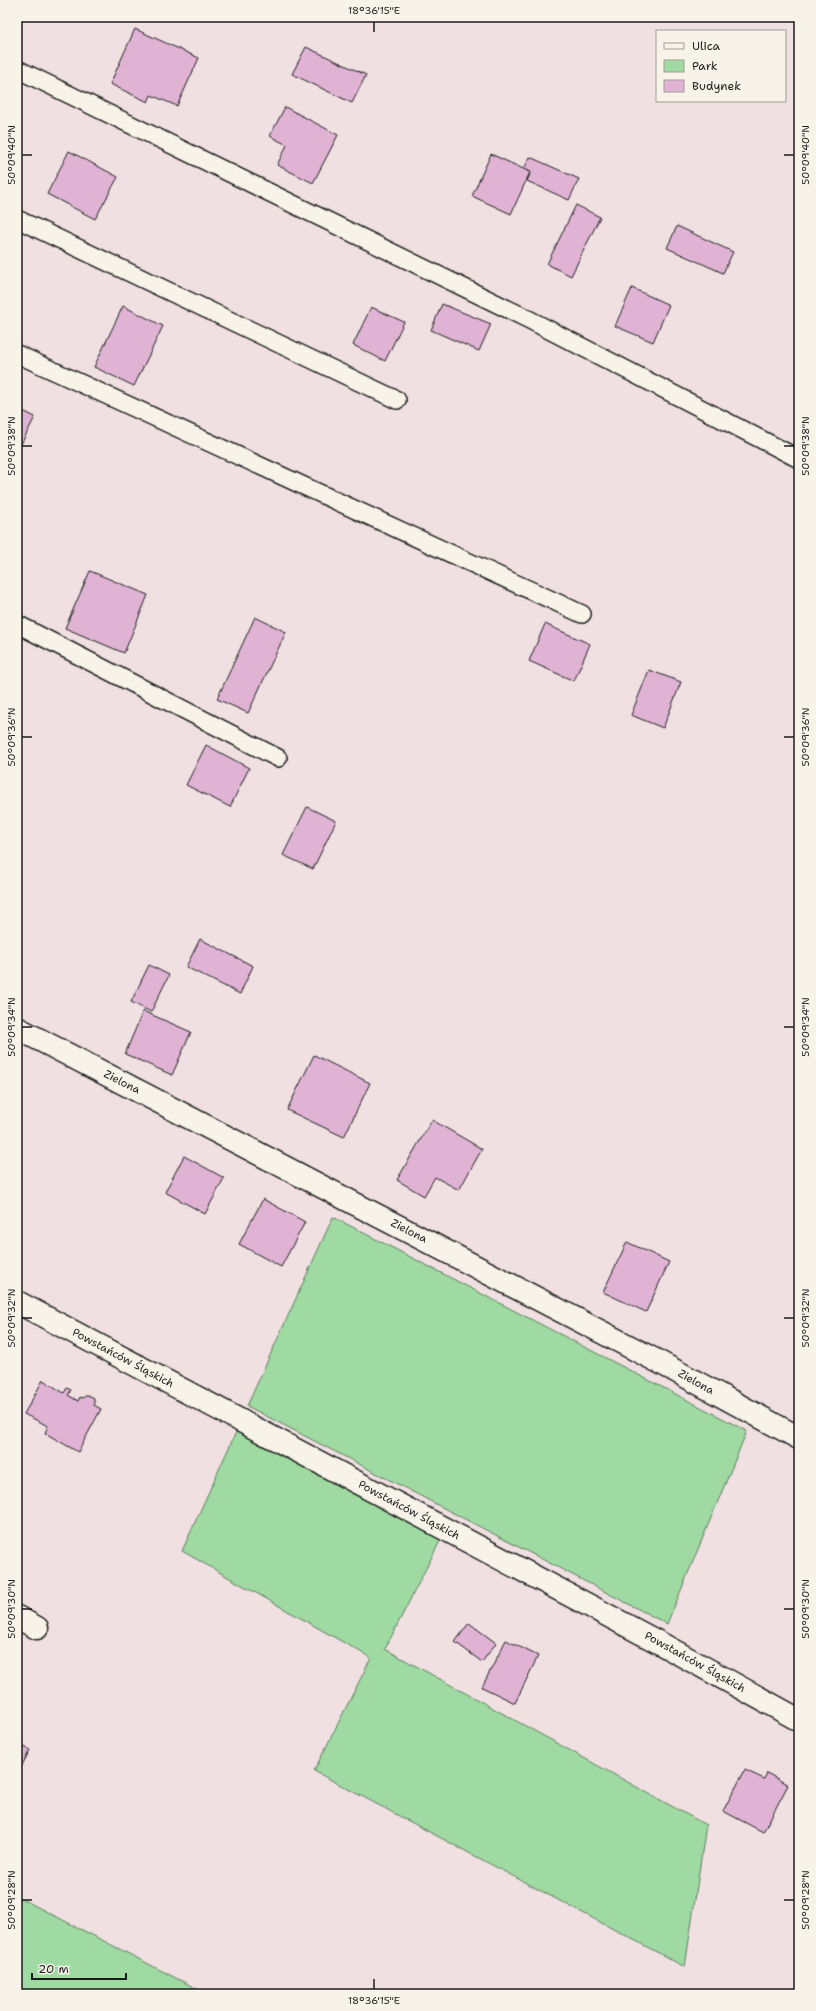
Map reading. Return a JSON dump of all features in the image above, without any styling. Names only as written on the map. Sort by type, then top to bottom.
[{"type":"street","name":"Zielona","points":[[17,1028],[654,1359],[799,1438]]},
{"type":"street","name":"Powstańców Śląskich","points":[[17,1302],[656,1640],[799,1720]]},
{"type":"street","points":[[17,1616],[37,1628]]},
{"type":"lane","points":[[17,69],[528,319],[799,459]]},
{"type":"lane","points":[[17,219],[397,400]]},
{"type":"lane","points":[[17,354],[582,614]]},
{"type":"lane","points":[[17,624],[278,758]]},
{"type":"green space","points":[[333,1217],[747,1431],[667,1624],[247,1406]]},
{"type":"green space","points":[[236,1432],[441,1539],[385,1649],[706,1825],[685,1967],[314,1771],[371,1658],[182,1551]]},
{"type":"green space","points":[[20,1898],[207,1994],[17,1994],[17,1903]]},
{"type":"building","points":[[135,29],[199,58],[177,106],[151,95],[148,102],[110,84]]},
{"type":"building","points":[[306,47],[366,75],[352,103],[292,74]]},
{"type":"building","points":[[285,107],[338,135],[313,183],[277,165],[287,145],[270,136]]},
{"type":"building","points":[[69,151],[118,177],[95,219],[47,194]]},
{"type":"building","points":[[491,154],[530,172],[511,214],[472,196]]},
{"type":"building","points":[[530,157],[579,179],[569,200],[527,181],[531,172],[524,169]]},
{"type":"building","points":[[576,205],[600,217],[571,276],[547,264]]},
{"type":"building","points":[[677,226],[733,252],[723,273],[667,248]]},
{"type":"building","points":[[632,288],[669,305],[653,342],[615,326]]},
{"type":"building","points":[[442,304],[491,324],[479,351],[431,330]]},
{"type":"building","points":[[123,306],[163,326],[134,386],[94,367]]},
{"type":"building","points":[[371,307],[404,322],[385,361],[353,345]]},
{"type":"building","points":[[17,408],[35,417],[17,452]]},
{"type":"building","points":[[90,571],[148,595],[124,653],[65,628]]},
{"type":"building","points":[[255,617],[286,632],[248,713],[217,699]]},
{"type":"building","points":[[545,624],[590,644],[574,681],[529,661]]},
{"type":"building","points":[[649,670],[681,682],[663,728],[631,715]]},
{"type":"building","points":[[206,745],[249,768],[230,807],[186,785]]},
{"type":"building","points":[[307,807],[336,821],[313,869],[283,855]]},
{"type":"building","points":[[200,939],[253,966],[240,994],[186,967]]},
{"type":"building","points":[[149,965],[169,975],[151,1012],[131,1002]]},
{"type":"building","points":[[143,1011],[191,1032],[172,1075],[125,1054]]},
{"type":"building","points":[[314,1055],[370,1083],[344,1137],[287,1110]]},
{"type":"building","points":[[432,1120],[482,1149],[459,1190],[435,1177],[424,1196],[397,1180]]},
{"type":"building","points":[[184,1156],[224,1178],[205,1214],[165,1192]]},
{"type":"building","points":[[263,1199],[305,1222],[281,1267],[239,1244]]},
{"type":"building","points":[[627,1242],[669,1262],[646,1312],[603,1292]]},
{"type":"building","points":[[43,1380],[64,1393],[67,1388],[71,1390],[68,1395],[78,1401],[80,1397],[82,1398],[88,1395],[94,1398],[94,1405],[101,1409],[78,1452],[45,1433],[48,1426],[24,1414]]},
{"type":"building","points":[[469,1623],[496,1643],[482,1662],[455,1642]]},
{"type":"building","points":[[506,1640],[538,1656],[515,1703],[482,1687]]},
{"type":"building","points":[[17,1743],[30,1750],[18,1773],[17,1773]]},
{"type":"building","points":[[745,1770],[764,1779],[767,1773],[788,1785],[763,1832],[723,1811]]}]
